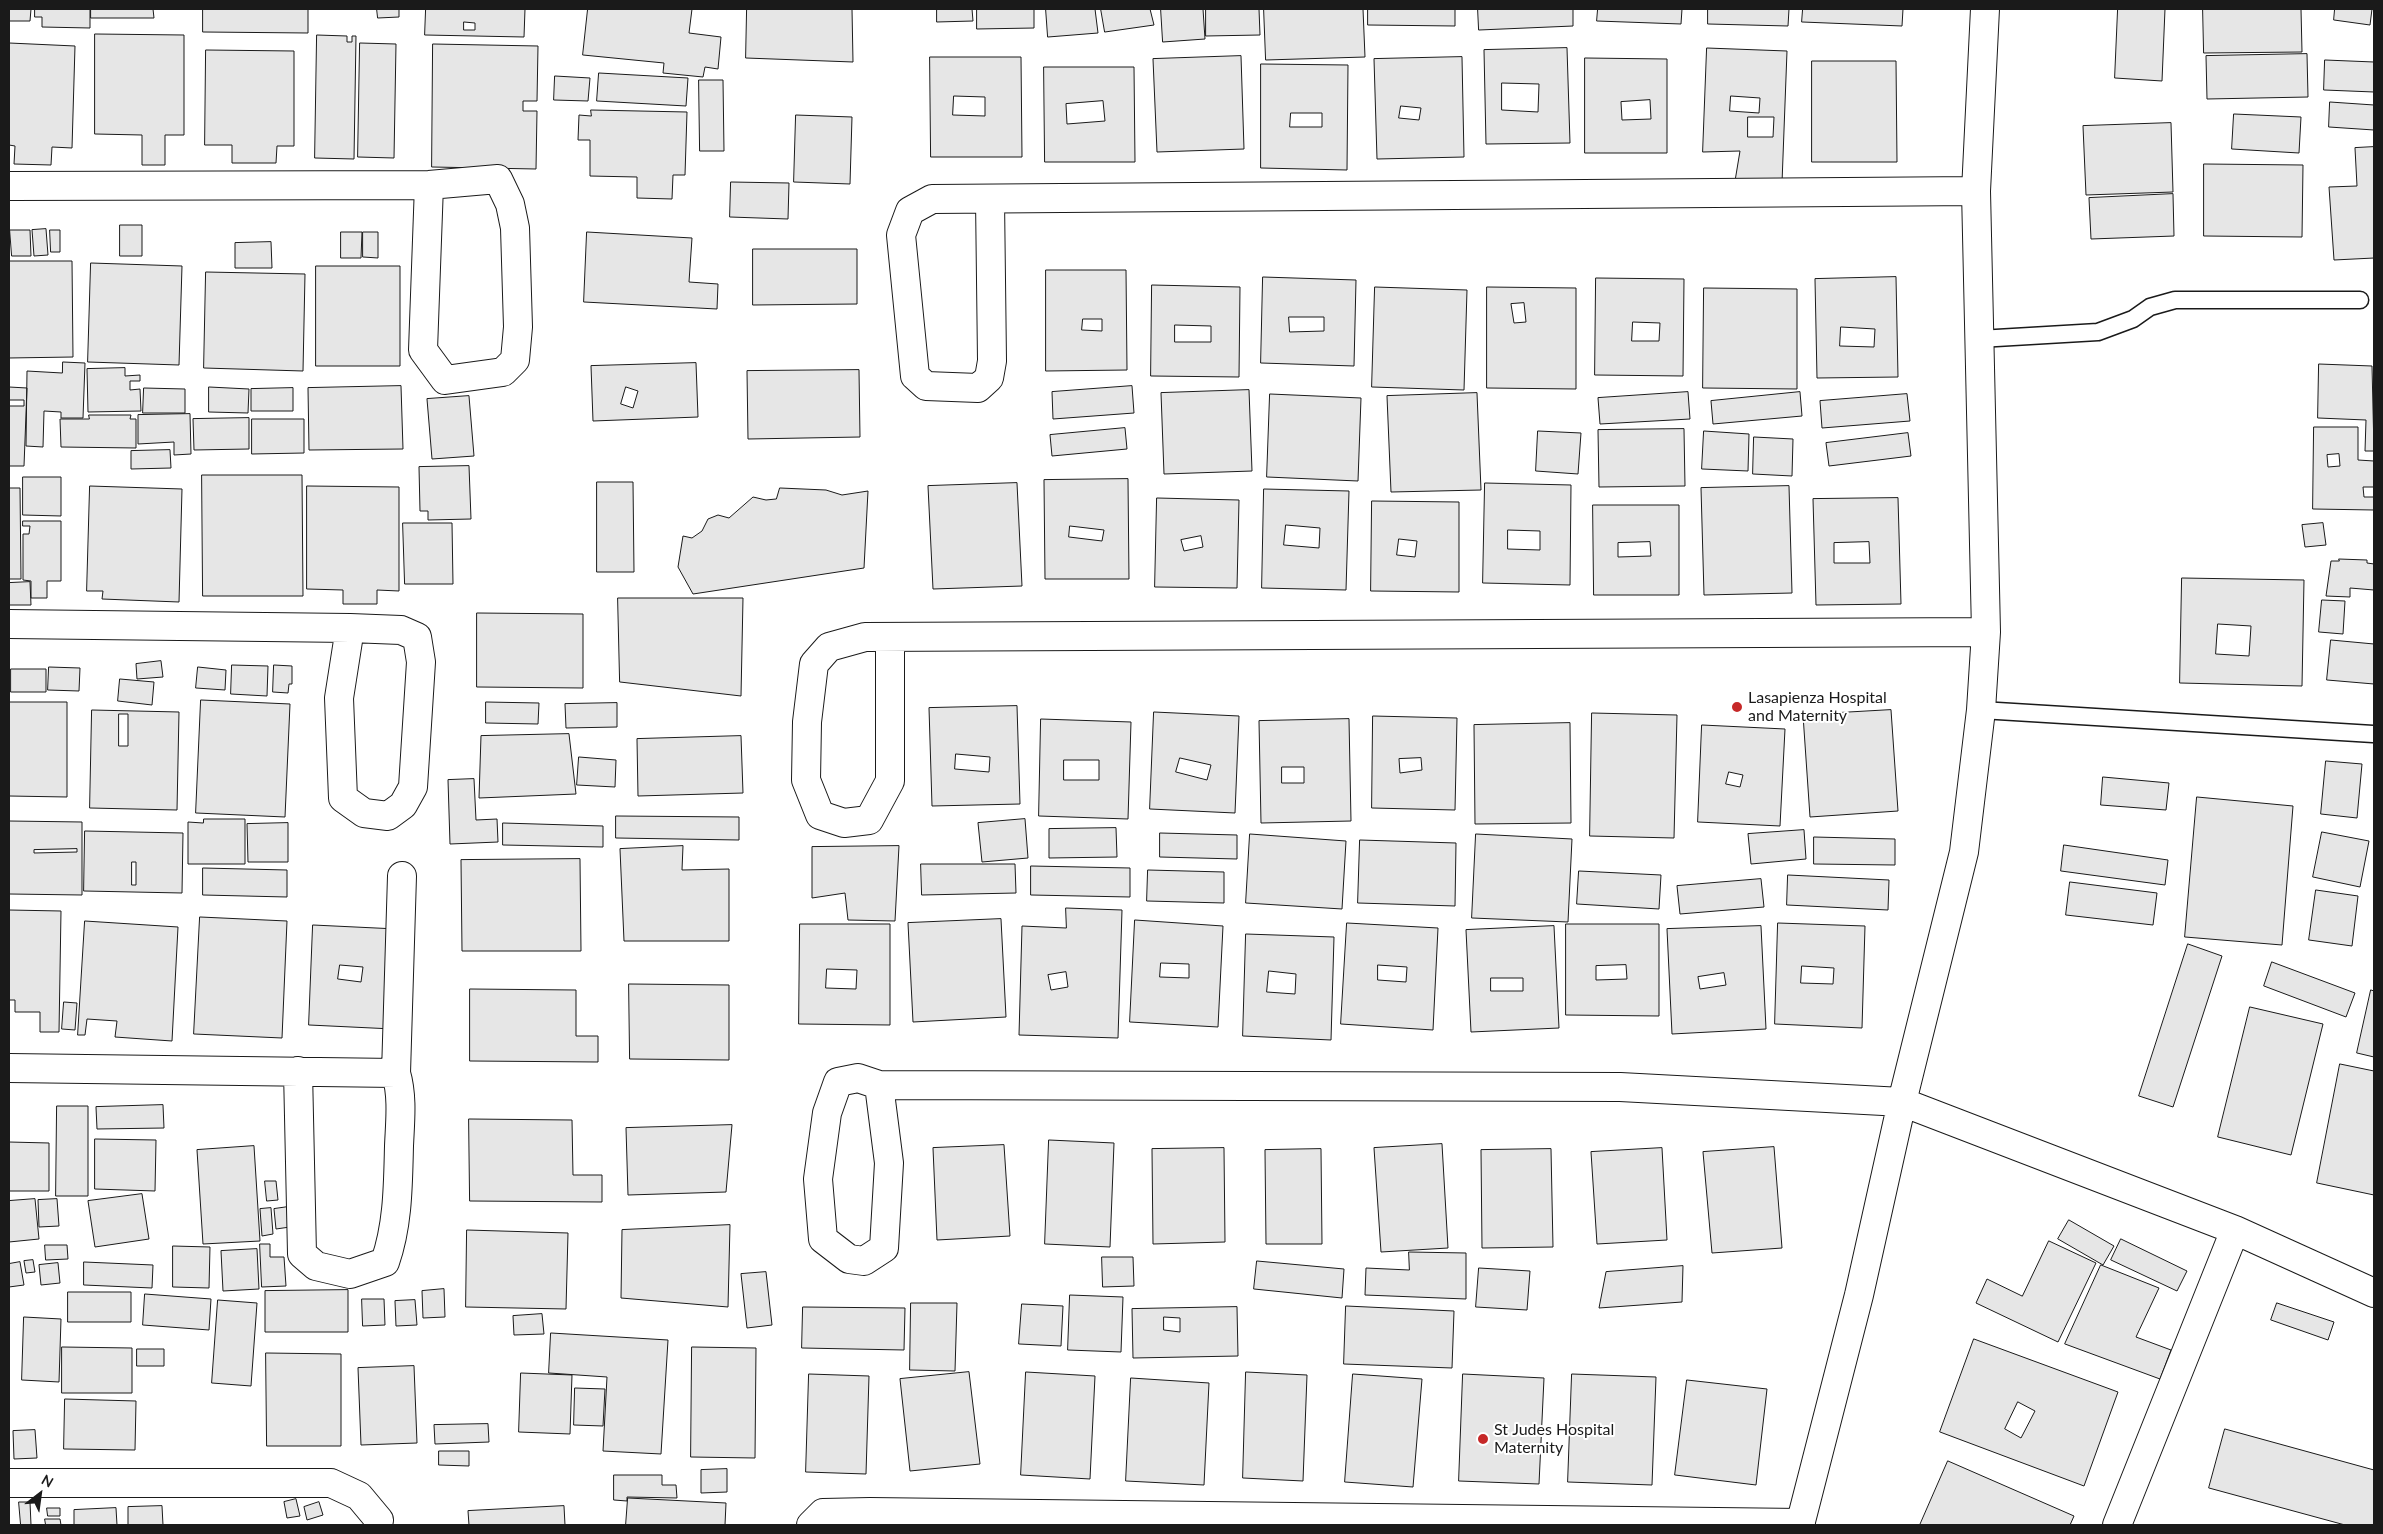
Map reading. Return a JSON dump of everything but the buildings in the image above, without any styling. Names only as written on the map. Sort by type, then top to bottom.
[{"type":"street","points":[[811,1525],[824,1513],[870,1519],[1800,1524],[1859,1295],[1902,1102],[1964,852],[1982,710],[1986,632],[1976,191],[1985,9]]},
{"type":"street","points":[[9,186],[429,185],[498,179],[510,204],[515,228],[518,328],[515,360],[503,372],[445,380],[423,350],[429,185]]},
{"type":"street","points":[[990,199],[992,361],[989,378],[978,388],[926,386],[915,376],[901,235],[910,211],[932,199],[1976,191]]},
{"type":"street","points":[[9,624],[350,628],[402,630],[416,637],[421,662],[413,787],[403,805],[388,816],[364,813],[344,798],[339,698],[350,628]]},
{"type":"street","points":[[890,637],[890,781],[869,820],[844,823],[820,815],[806,780],[807,722],[814,664],[829,647],[865,637],[1986,632]]},
{"type":"street","points":[[298,1071],[302,1254],[316,1266],[350,1274],[385,1262],[393,1239],[398,1191],[401,1090],[396,1073],[402,876]]},
{"type":"street","points":[[9,1068],[396,1073]]},
{"type":"street","points":[[879,1085],[890,1163],[884,1248],[864,1261],[849,1260],[823,1239],[818,1179],[826,1113],[838,1082],[858,1078],[879,1085],[1620,1087],[1902,1102],[2235,1230],[2374,1293]]},
{"type":"street","points":[[2117,1525],[2235,1230]]},
{"type":"street","points":[[9,1483],[331,1483],[359,1496],[379,1520],[378,1525]]},
{"type":"lane","points":[[1979,339],[2098,332],[2133,318],[2150,307],[2175,300],[2360,300]]},
{"type":"lane","points":[[1982,710],[2373,734]]},
{"type":"place","name":"Lasapienza Hospital and Maternity","points":[[1737,707]]},
{"type":"place","name":"St Judes Hospital Maternity","points":[[1483,1439]]}]
